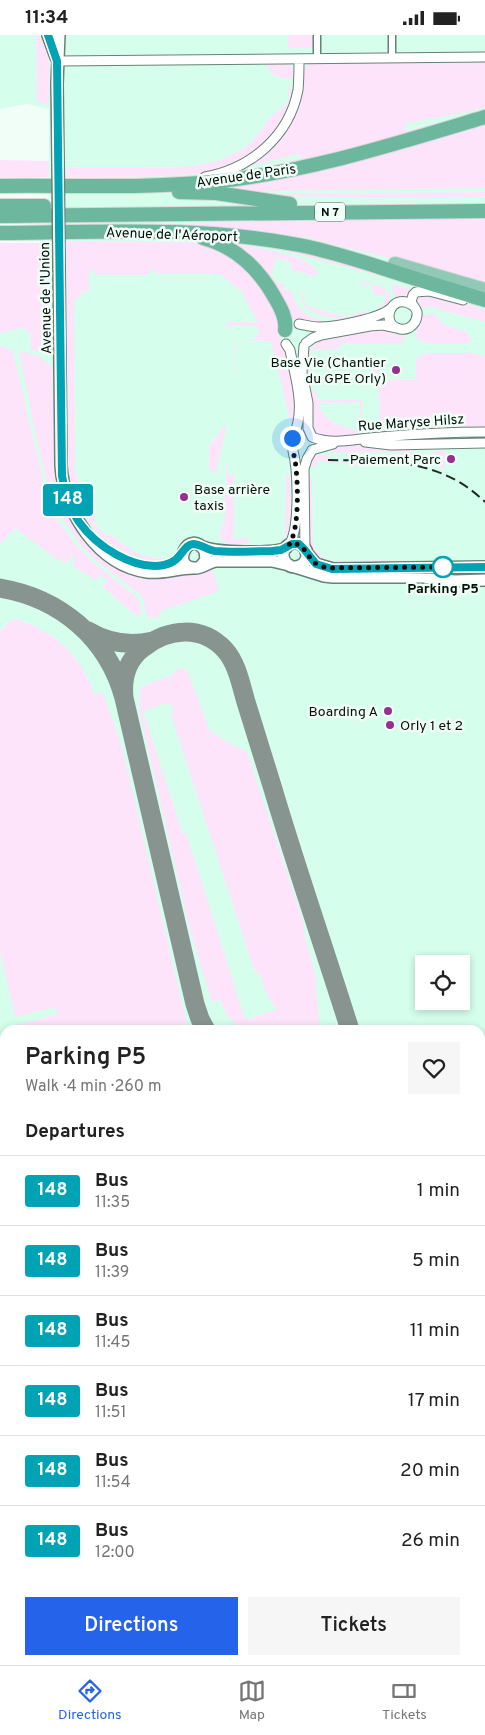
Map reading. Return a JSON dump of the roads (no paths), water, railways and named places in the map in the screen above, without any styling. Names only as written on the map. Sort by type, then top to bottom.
[{"type":"highway","name":"Avenue de Paris","points":[[0,185],[117,186],[190,183],[248,177],[338,160],[485,117]]},
{"type":"highway","points":[[454,126],[465,128],[485,123]]},
{"type":"highway","points":[[15,185],[24,190],[31,191],[216,193],[290,203]]},
{"type":"highway","name":"N 7","points":[[0,206],[485,201]]},
{"type":"highway","name":"N 7","points":[[0,216],[485,211]]},
{"type":"highway","points":[[0,232],[8,227],[241,219],[269,213]]},
{"type":"highway","name":"Avenue de l'Aéroport","points":[[0,232],[186,232],[232,235],[275,241],[301,245],[339,255],[485,300]]},
{"type":"highway","points":[[186,232],[219,243],[250,263],[267,283],[278,303],[286,322],[286,337]]},
{"type":"highway","points":[[275,241],[286,237],[317,242],[395,264]]},
{"type":"main road","points":[[395,264],[485,290]]},
{"type":"street","name":"Avenue de l'Union","points":[[48,35],[57,61]]},
{"type":"street","name":"Avenue de l'Union","points":[[59,35],[57,61],[62,476],[71,506],[84,528],[102,549],[117,560],[132,568],[153,572],[197,567],[210,561],[272,561],[324,576],[334,577],[423,577],[454,581],[485,580]]},
{"type":"street","points":[[317,35],[317,59]]},
{"type":"street","points":[[392,35],[392,58]]},
{"type":"street","points":[[57,61],[485,57]]},
{"type":"street","points":[[190,183],[200,178],[237,167],[264,150],[278,136],[296,100],[299,59]]},
{"type":"street","points":[[286,337],[296,349],[305,345],[316,336],[370,325],[383,325],[399,329],[409,328],[415,322],[417,313],[411,302],[416,292],[424,291],[485,305]]},
{"type":"street","points":[[299,324],[307,331],[308,337],[305,345],[302,373],[308,403],[308,428],[314,444],[304,469],[306,558],[304,563],[292,566],[285,561],[283,556],[293,536],[296,519],[296,468],[290,443],[300,417],[300,405],[286,337],[293,325],[299,324],[320,327],[334,325],[383,314],[401,301],[412,305]]},
{"type":"street","points":[[391,308],[389,312],[390,321],[399,329]]},
{"type":"street","points":[[294,435],[304,432],[312,437]]},
{"type":"street","name":"Rue Maryse Hilsz","points":[[311,451],[339,441],[485,432]]},
{"type":"street","name":"Rue Maryse Hilsz","points":[[312,437],[323,441],[350,441],[391,445],[485,443]]},
{"type":"street","points":[[293,451],[302,456],[311,451]]},
{"type":"street","name":"Avenue de l'Union","points":[[84,528],[110,550],[128,560],[154,566],[166,565],[176,561],[187,546],[191,544],[223,551],[272,551],[296,543],[305,550],[316,564],[332,569],[485,567]]},
{"type":"street","points":[[182,553],[183,561],[186,565],[197,567],[206,560],[203,547]]},
{"type":"railway","points":[[328,460],[392,462],[431,470],[450,477],[468,488],[485,502]]},
{"type":"place","name":"Base Vie (Chantier du GPE Orly)","points":[[396,370]]},
{"type":"place","name":"Paiement Parc","points":[[451,459]]},
{"type":"place","name":"Base arrière taxis","points":[[184,497]]},
{"type":"place","name":"Parking P5","points":[[443,567]]},
{"type":"place","name":"Boarding A","points":[[388,711]]},
{"type":"place","name":"Orly 1 et 2","points":[[390,725]]}]
